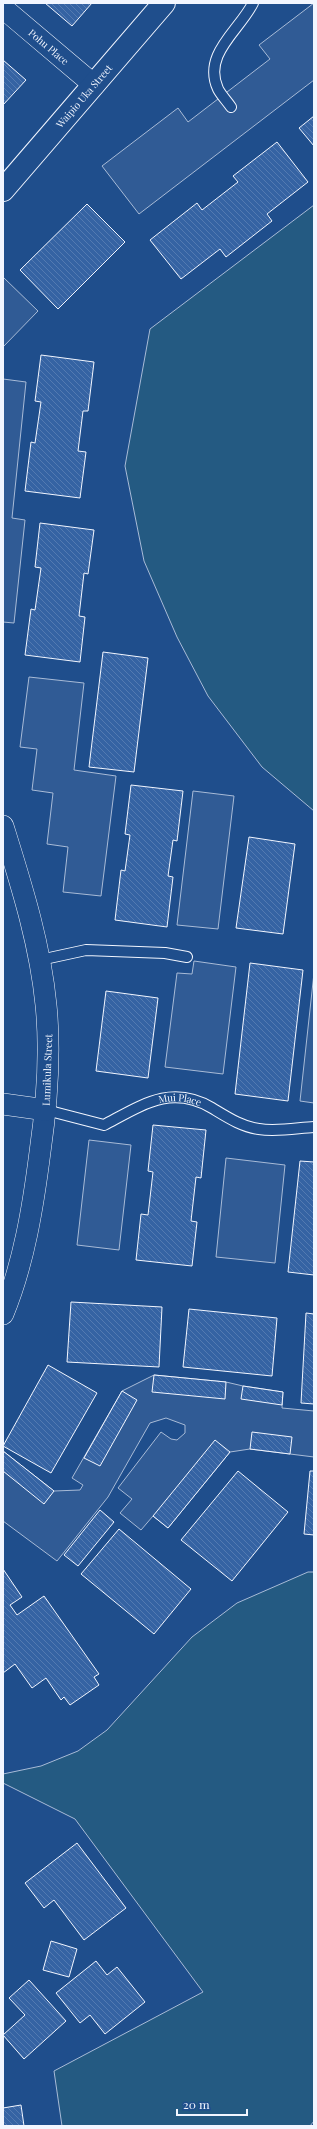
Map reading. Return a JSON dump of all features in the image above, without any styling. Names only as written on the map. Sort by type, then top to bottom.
[{"type":"street","name":"Waipio Uka Street","points":[[3,190],[164,3]]},
{"type":"street","name":"Pohu Place","points":[[3,8],[94,85]]},
{"type":"street","name":"Lumikula Street","points":[[3,826],[24,895],[40,960],[50,1047],[46,1110],[32,1214],[3,1314]]},
{"type":"street","points":[[3,1104],[46,1110]]},
{"type":"lane","points":[[231,107],[218,88],[214,73],[217,54],[253,3]]},
{"type":"lane","points":[[40,960],[86,950],[165,953],[187,957]]},
{"type":"lane","name":"Mui Place","points":[[46,1110],[104,1125],[149,1102],[166,1097],[182,1097],[199,1101],[241,1125],[260,1129],[314,1127]]},
{"type":"shaded area","points":[[314,3],[314,80],[139,214],[102,166],[178,108],[188,122],[270,59],[259,45]]},
{"type":"shaded area","points":[[314,205],[314,811],[262,767],[208,696],[177,637],[144,561],[125,466],[150,329]]},
{"type":"shaded area","points":[[3,277],[38,311],[3,347]]},
{"type":"shaded area","points":[[3,379],[26,382],[12,518],[25,520],[14,623],[3,622]]},
{"type":"shaded area","points":[[29,677],[84,683],[74,770],[116,776],[101,896],[63,892],[68,847],[47,844],[53,793],[32,790],[37,749],[20,747]]},
{"type":"shaded area","points":[[193,791],[234,796],[218,929],[177,925]]},
{"type":"shaded area","points":[[194,961],[236,967],[223,1074],[165,1067],[177,973],[192,974]]},
{"type":"shaded area","points":[[314,973],[314,1103],[300,1101]]},
{"type":"shaded area","points":[[89,1140],[131,1145],[119,1250],[77,1245]]},
{"type":"shaded area","points":[[226,1158],[285,1165],[275,1263],[216,1257]]},
{"type":"shaded area","points":[[154,1375],[226,1382],[283,1392],[282,1408],[314,1411],[314,1457],[250,1449],[230,1452],[168,1528],[153,1516],[141,1530],[120,1513],[132,1499],[118,1488],[161,1432],[171,1439],[177,1440],[185,1433],[185,1425],[166,1418],[150,1423],[108,1497],[57,1561],[3,1521],[3,1451],[54,1491],[80,1490],[83,1485],[72,1478],[122,1391]]},
{"type":"shaded area","points":[[308,1572],[314,1572],[314,2121],[310,2126],[62,2126],[54,2071],[203,1992],[75,1819],[3,1783],[3,1774],[41,1766],[78,1751],[107,1730],[192,1637],[237,1603]]},
{"type":"building","points":[[45,3],[92,3],[72,26]]},
{"type":"building","points":[[3,60],[26,80],[3,105]]},
{"type":"building","points":[[314,116],[314,146],[299,128]]},
{"type":"building","points":[[277,142],[308,182],[267,214],[272,221],[226,257],[220,249],[181,279],[150,240],[197,203],[202,210],[238,182],[233,176]]},
{"type":"building","points":[[87,204],[125,242],[58,309],[20,270]]},
{"type":"building","points":[[41,355],[94,362],[88,411],[83,411],[78,451],[86,452],[80,498],[25,491],[31,442],[35,443],[41,402],[35,401]]},
{"type":"building","points":[[40,523],[94,530],[88,574],[84,573],[79,616],[85,617],[80,662],[25,655],[31,609],[35,610],[41,568],[35,567]]},
{"type":"building","points":[[103,652],[148,658],[134,772],[89,767]]},
{"type":"building","points":[[131,785],[183,791],[177,841],[173,840],[168,876],[173,877],[167,927],[115,920],[121,870],[125,871],[130,835],[125,834]]},
{"type":"building","points":[[249,837],[295,844],[283,934],[236,928]]},
{"type":"building","points":[[250,963],[303,970],[288,1101],[235,1094]]},
{"type":"building","points":[[106,991],[158,998],[148,1078],[96,1071]]},
{"type":"building","points":[[153,1125],[206,1130],[201,1178],[196,1177],[191,1221],[197,1222],[192,1266],[136,1260],[141,1214],[148,1215],[153,1172],[148,1171]]},
{"type":"building","points":[[300,1161],[314,1162],[314,1275],[288,1272]]},
{"type":"building","points":[[71,1302],[162,1307],[159,1367],[67,1362]]},
{"type":"building","points":[[189,1309],[277,1318],[272,1376],[183,1367]]},
{"type":"building","points":[[306,1313],[314,1314],[314,1404],[301,1403]]},
{"type":"building","points":[[48,1365],[97,1393],[51,1473],[3,1446]]},
{"type":"building","points":[[154,1375],[226,1382],[225,1399],[152,1392]]},
{"type":"building","points":[[243,1386],[283,1392],[282,1405],[241,1399]]},
{"type":"building","points":[[122,1391],[137,1400],[100,1466],[84,1458]]},
{"type":"building","points":[[252,1432],[292,1437],[290,1454],[250,1449]]},
{"type":"building","points":[[215,1440],[230,1452],[168,1528],[153,1516]]},
{"type":"building","points":[[3,1451],[54,1491],[44,1504],[3,1471]]},
{"type":"building","points":[[238,1471],[288,1512],[232,1581],[181,1540]]},
{"type":"building","points":[[310,1471],[314,1471],[314,1535],[304,1534]]},
{"type":"building","points":[[100,1510],[114,1522],[78,1566],[64,1555]]},
{"type":"building","points":[[119,1529],[191,1589],[154,1634],[81,1574]]},
{"type":"building","points":[[3,1569],[22,1597],[10,1605],[17,1615],[44,1596],[99,1674],[94,1677],[99,1685],[70,1705],[64,1697],[61,1700],[46,1678],[32,1688],[15,1664],[3,1673]]},
{"type":"building","points":[[77,1843],[126,1908],[84,1940],[54,1900],[44,1908],[25,1883]]},
{"type":"building","points":[[51,1941],[77,1949],[69,1977],[43,1970]]},
{"type":"building","points":[[96,1961],[107,1975],[117,1967],[145,2002],[105,2034],[90,2015],[80,2023],[56,1993]]},
{"type":"building","points":[[29,1980],[66,2021],[24,2059],[3,2035],[25,2015],[9,1998]]},
{"type":"building","points":[[21,2105],[24,2126],[3,2126],[3,2108]]}]
